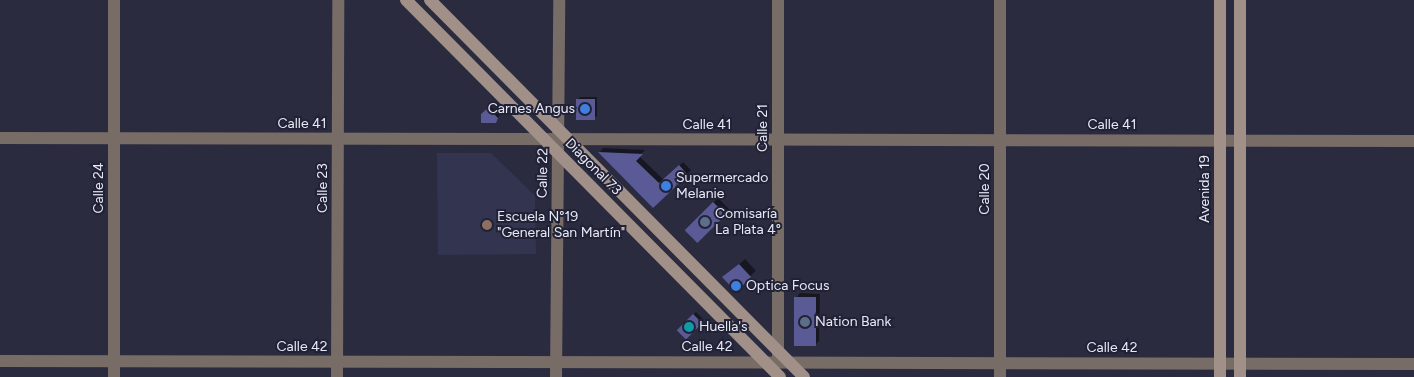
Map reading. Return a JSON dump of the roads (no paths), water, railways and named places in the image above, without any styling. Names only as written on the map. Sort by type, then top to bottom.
[{"type":"main road","name":"Diagonal 73","points":[[406,0],[558,154],[777,359],[804,377]]},
{"type":"main road","name":"Diagonal 73","points":[[430,0],[777,359],[778,376]]},
{"type":"main road","name":"Avenida 19","points":[[1220,0],[1220,377]]},
{"type":"main road","points":[[1240,0],[1240,377]]},
{"type":"street","name":"Calle 24","points":[[114,0],[114,377]]},
{"type":"street","name":"Calle 23","points":[[337,377],[338,0]]},
{"type":"street","name":"Calle 22","points":[[556,377],[558,154],[562,136],[559,0]]},
{"type":"street","name":"Calle 21","points":[[777,359],[778,0]]},
{"type":"street","name":"Calle 20","points":[[1000,0],[1000,377]]},
{"type":"street","name":"Calle 41","points":[[0,138],[544,139],[562,136],[778,140],[1414,141]]},
{"type":"street","name":"Calle 42","points":[[0,361],[556,362],[777,359],[1000,363],[1414,364]]},
{"type":"place","name":"Carnes Angus","points":[[585,109]]},
{"type":"place","name":"Supermercado Melanie","points":[[666,186]]},
{"type":"place","name":"Comisaría La Plata 4°","points":[[705,222]]},
{"type":"place","name":"Escuela N°19 \"General San Martín\"","points":[[487,225]]},
{"type":"place","name":"Optica Focus","points":[[736,286]]},
{"type":"place","name":"Nation Bank","points":[[805,322]]},
{"type":"place","name":"Huella's","points":[[689,327]]}]
